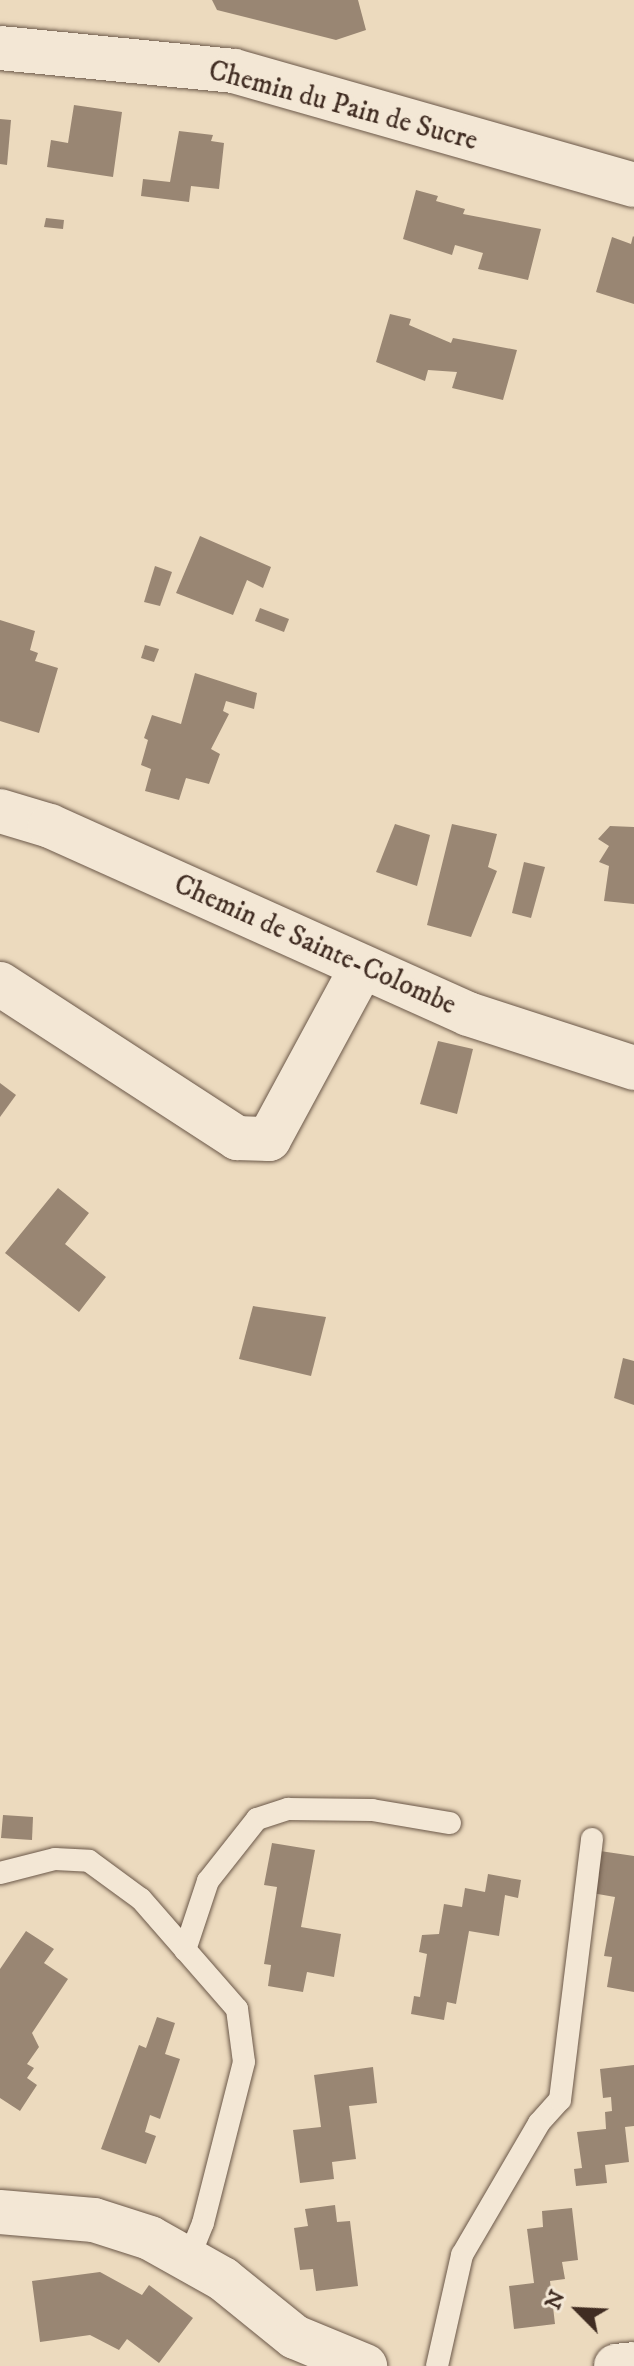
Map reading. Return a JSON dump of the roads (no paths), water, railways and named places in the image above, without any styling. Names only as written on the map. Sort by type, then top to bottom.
[{"type":"street","name":"Chemin du Pain de Sucre","points":[[0,48],[234,71],[634,185]]},
{"type":"street","name":"Chemin de Sainte-Colombe","points":[[0,811],[50,826],[361,969],[468,1014],[634,1068]]},
{"type":"street","points":[[0,984],[237,1138],[269,1139],[361,969]]},
{"type":"street","points":[[0,2212],[94,2220],[150,2238],[189,2258],[295,2337],[365,2366]]},
{"type":"street","points":[[616,2366],[634,2364]]},
{"type":"lane","points":[[185,1950],[208,1881],[257,1819],[288,1809],[372,1810],[450,1823]]},
{"type":"lane","points":[[437,2366],[462,2255],[539,2123],[560,2100],[592,1839]]},
{"type":"lane","points":[[0,1873],[55,1859],[89,1861],[141,1899],[237,2009],[244,2062],[203,2223],[189,2258]]}]
